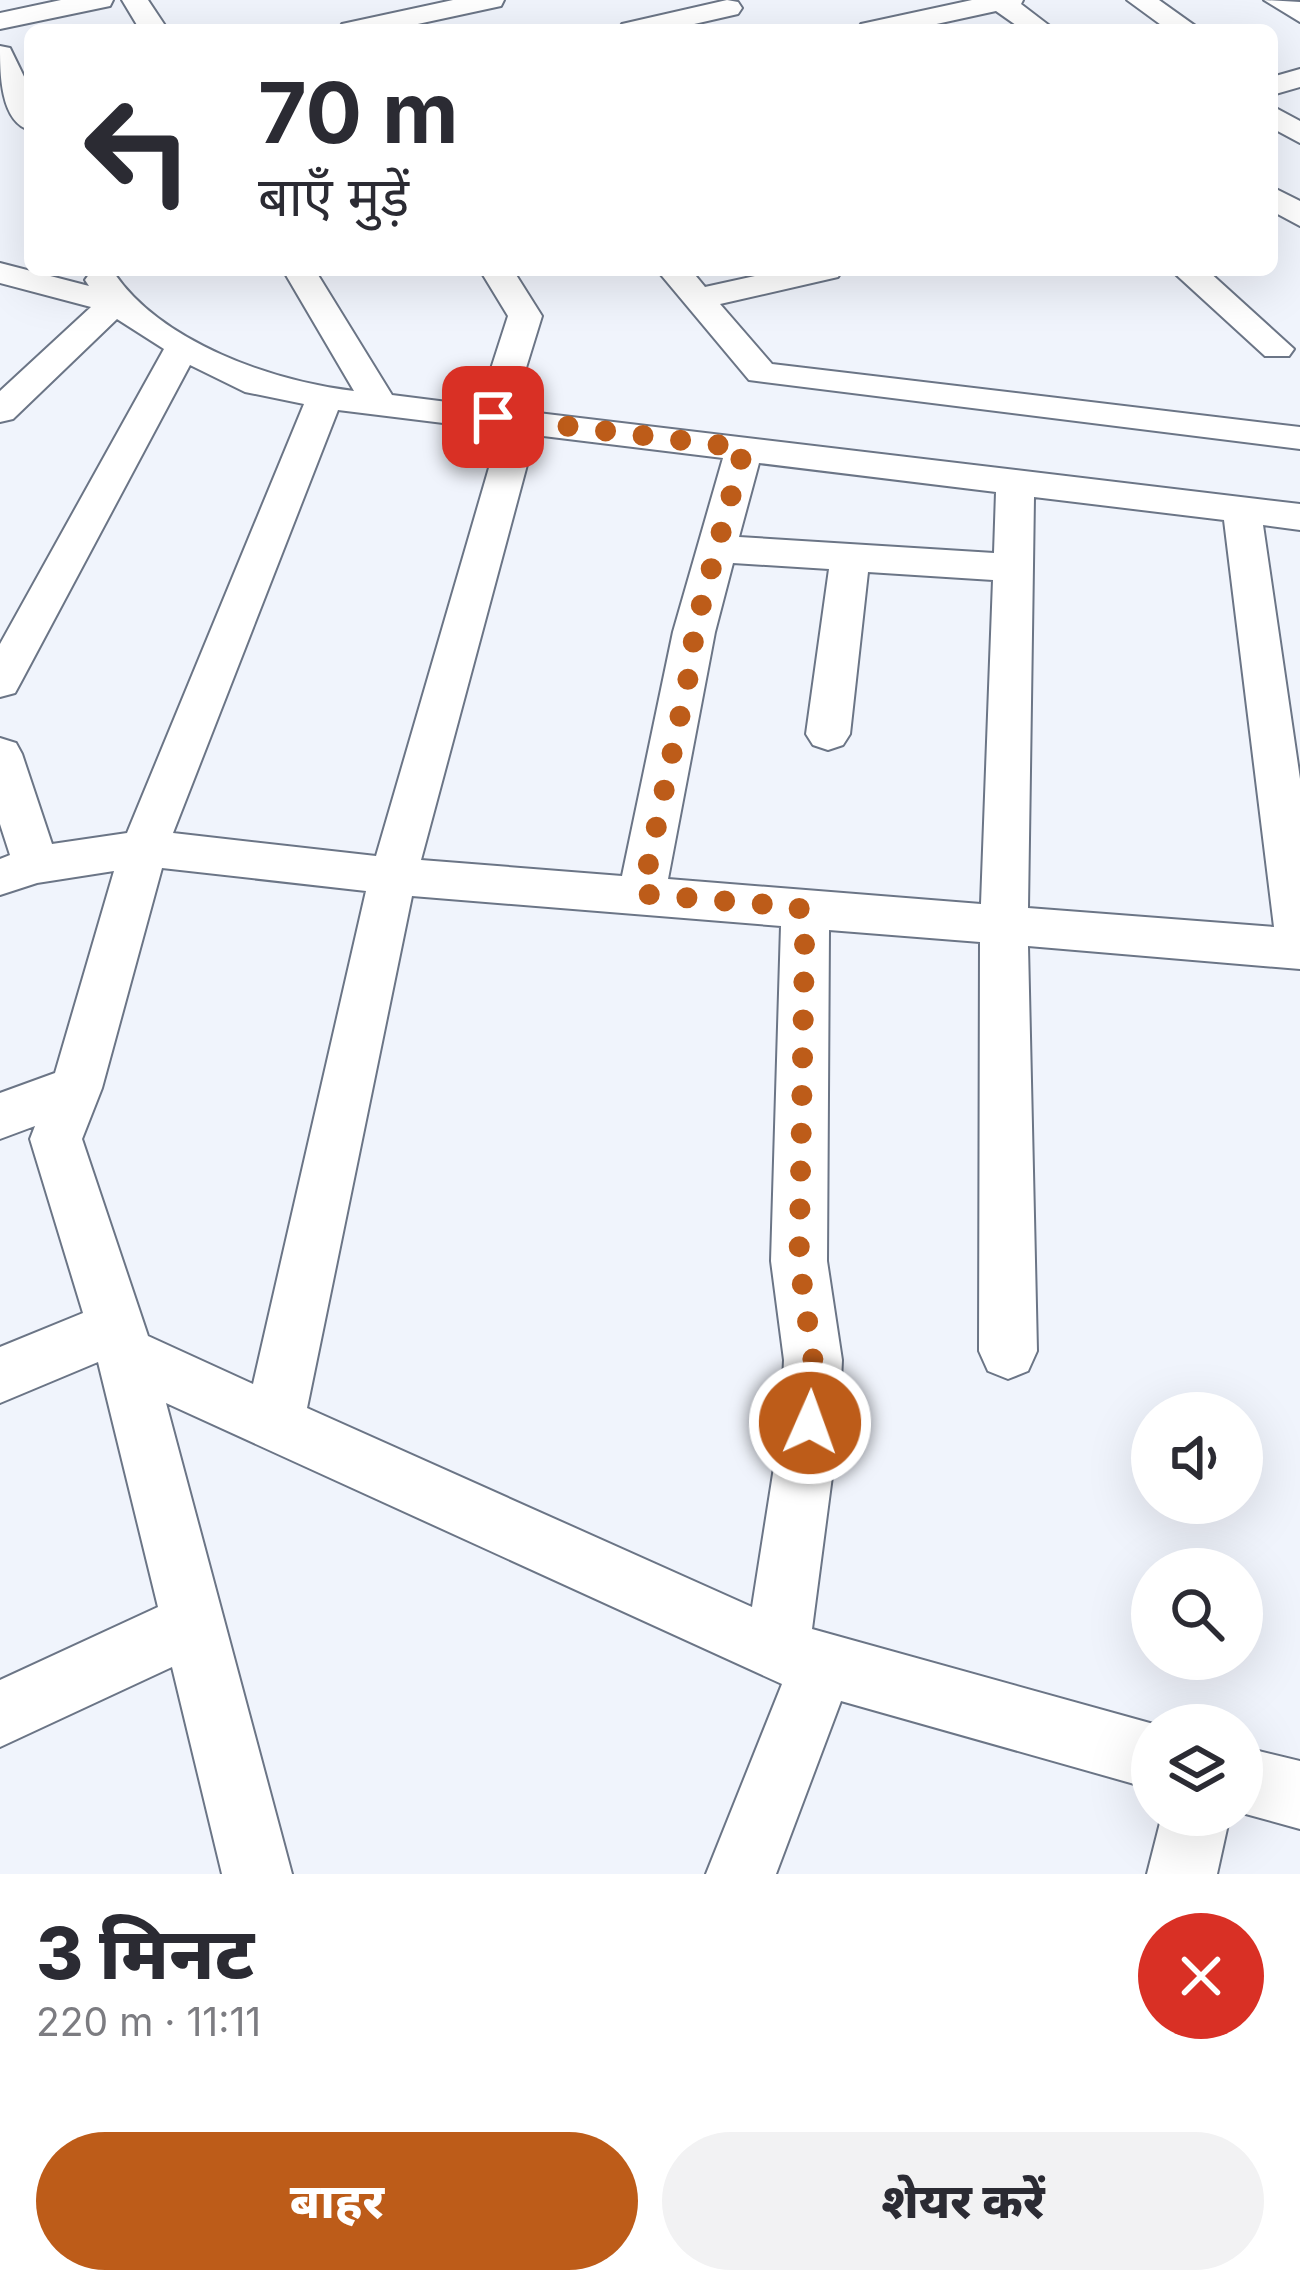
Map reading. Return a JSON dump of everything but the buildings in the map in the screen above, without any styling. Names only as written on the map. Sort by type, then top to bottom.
[{"type":"street","points":[[0,21],[100,0]]},
{"type":"street","points":[[380,24],[491,0]]},
{"type":"street","points":[[862,0],[883,24]]},
{"type":"street","points":[[1140,0],[1178,24]]},
{"type":"street","points":[[1277,0],[1300,14]]},
{"type":"street","points":[[905,24],[1006,1],[1034,24]]},
{"type":"street","points":[[653,24],[723,4]]},
{"type":"street","points":[[0,54],[24,108]]},
{"type":"street","points":[[1278,90],[1300,134]]},
{"type":"street","points":[[24,276],[106,286],[182,347],[258,384],[325,398],[1300,517]]},
{"type":"street","points":[[303,276],[379,403]]},
{"type":"street","points":[[274,1423],[393,876],[506,420],[525,316],[518,297],[501,276]]},
{"type":"street","points":[[678,276],[761,373],[1300,438]]},
{"type":"street","points":[[697,299],[799,276]]},
{"type":"street","points":[[1194,276],[1277,349]]},
{"type":"street","points":[[0,411],[15,378],[106,286]]},
{"type":"street","points":[[0,682],[182,347]]},
{"type":"street","points":[[256,1874],[120,1341],[56,1139],[76,1088],[144,848],[325,398]]},
{"type":"street","points":[[642,894],[694,632],[744,448]]},
{"type":"street","points":[[1008,1351],[1004,924],[1015,482]]},
{"type":"street","points":[[0,754],[18,871],[144,848],[393,876],[1300,948],[1242,511]]},
{"type":"street","points":[[717,549],[1013,568]]},
{"type":"street","points":[[827,734],[850,558]]},
{"type":"street","points":[[741,1874],[800,1658],[813,1360],[799,1261],[805,916],[798,907]]},
{"type":"street","points":[[0,1116],[76,1088]]},
{"type":"street","points":[[0,1375],[120,1341],[274,1423],[800,1658],[1131,1750]]},
{"type":"street","points":[[0,1714],[194,1624]]},
{"type":"street","points":[[1263,1785],[1300,1795]]},
{"type":"street","points":[[1182,1874],[1191,1836]]},
{"type":"route","points":[[493,417],[520,424],[744,448],[694,632],[642,894],[798,907],[805,916],[799,1261],[813,1360],[810,1423]]}]
